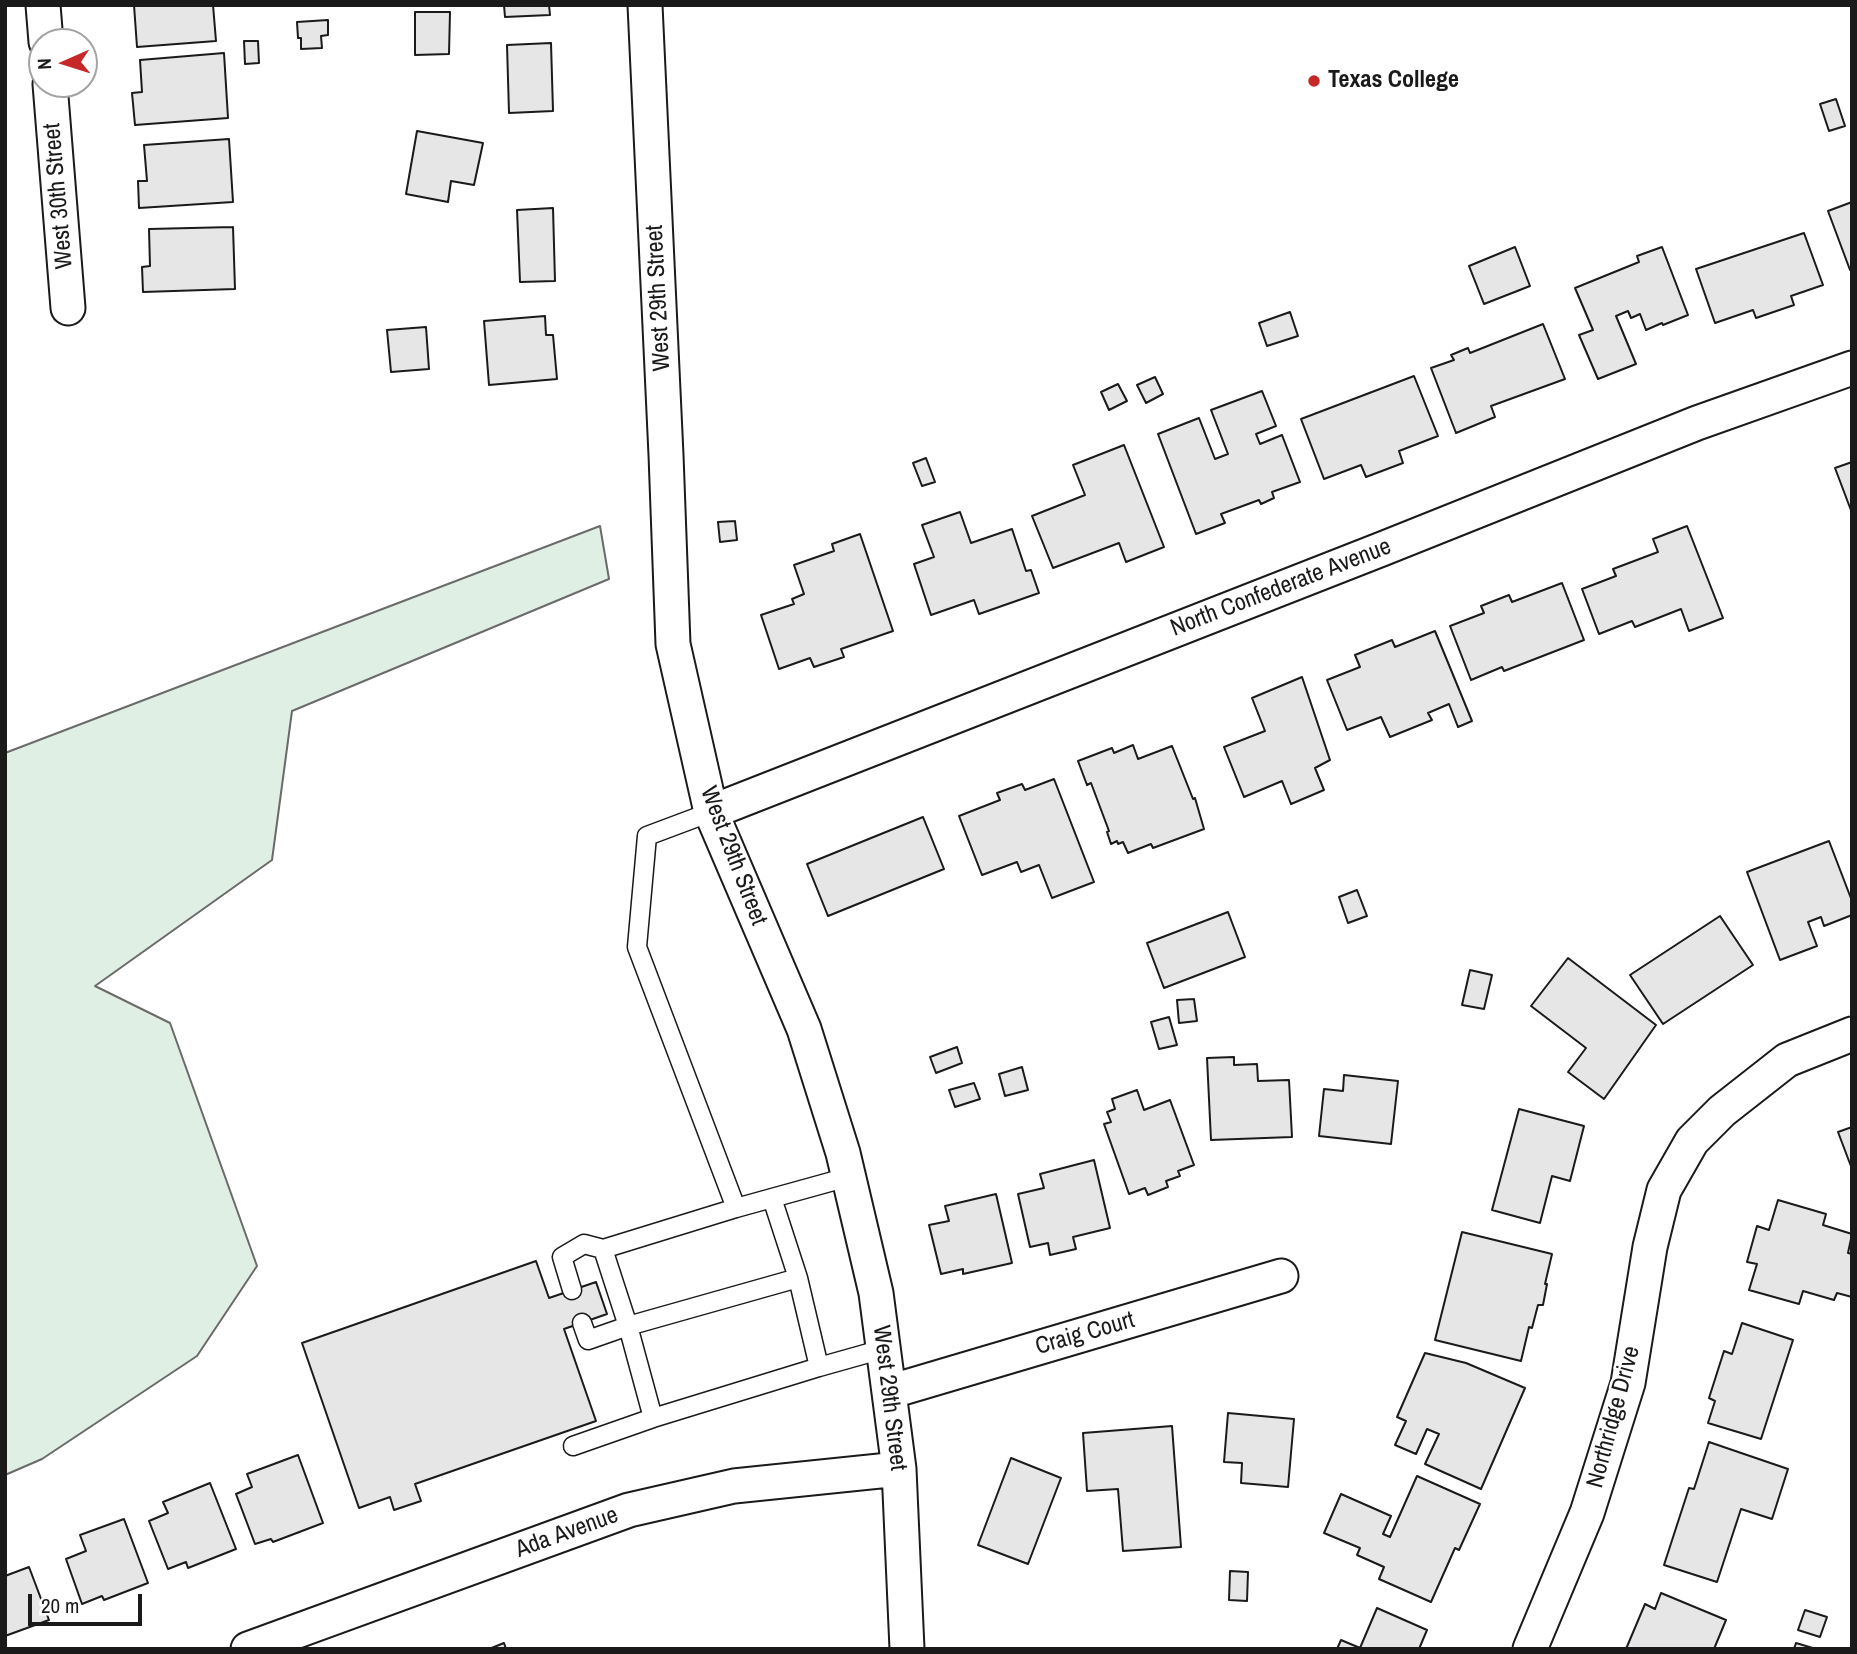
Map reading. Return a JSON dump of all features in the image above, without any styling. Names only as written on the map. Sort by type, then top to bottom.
[{"type":"street","points":[[43,5],[45,28]]},
{"type":"street","name":"West 29th Street","points":[[645,5],[673,644],[711,812],[804,1028],[843,1153],[876,1293],[899,1469],[907,1649]]},
{"type":"street","name":"West 30th Street","points":[[51,98],[68,308]]},
{"type":"street","name":"North Confederate Avenue","points":[[711,812],[1697,423],[1852,368]]},
{"type":"street","name":"Northridge Drive","points":[[1531,1649],[1587,1513],[1628,1383],[1650,1247],[1664,1190],[1692,1141],[1722,1111],[1787,1060],[1852,1034]]},
{"type":"street","name":"Craig Court","points":[[889,1392],[1281,1276]]},
{"type":"street","name":"Ada Avenue","points":[[248,1649],[629,1510],[734,1486],[899,1469]]},
{"type":"lane","points":[[711,812],[647,836],[637,947],[736,1208]]},
{"type":"lane","points":[[572,1290],[562,1256],[584,1244],[603,1249],[848,1177]]},
{"type":"lane","points":[[772,1198],[798,1278],[819,1367]]},
{"type":"lane","points":[[603,1249],[628,1326],[653,1418]]},
{"type":"lane","points":[[582,1323],[588,1340],[628,1326],[798,1278]]},
{"type":"lane","points":[[573,1446],[653,1418],[883,1349]]},
{"type":"green space","points":[[600,526],[609,579],[292,711],[272,860],[95,986],[170,1023],[257,1266],[197,1356],[42,1459],[5,1475],[5,753]]},
{"type":"building","points":[[134,5],[213,5],[216,41],[137,47]]},
{"type":"building","points":[[504,5],[549,5],[550,15],[505,17]]},
{"type":"building","points":[[415,12],[450,12],[449,54],[415,55]]},
{"type":"building","points":[[328,20],[328,35],[321,36],[322,48],[301,49],[297,22]]},
{"type":"building","points":[[244,41],[258,41],[259,63],[245,64]]},
{"type":"building","points":[[551,43],[553,111],[509,113],[507,45]]},
{"type":"building","points":[[224,53],[228,118],[135,125],[132,93],[142,92],[140,60]]},
{"type":"building","points":[[1836,99],[1845,126],[1829,131],[1820,104]]},
{"type":"building","points":[[417,131],[483,143],[474,185],[451,181],[448,202],[406,194]]},
{"type":"building","points":[[229,139],[233,202],[139,208],[138,181],[147,181],[144,145]]},
{"type":"building","points":[[1852,202],[1852,270],[1850,270],[1828,211]]},
{"type":"building","points":[[553,208],[555,281],[520,282],[517,210]]},
{"type":"building","points":[[233,227],[235,289],[143,292],[142,267],[150,266],[149,229]]},
{"type":"building","points":[[1804,233],[1823,285],[1791,296],[1794,305],[1756,318],[1753,310],[1715,323],[1696,269]]},
{"type":"building","points":[[1515,247],[1530,286],[1484,304],[1469,266]]},
{"type":"building","points":[[1662,247],[1688,315],[1646,330],[1640,314],[1631,318],[1628,311],[1616,316],[1636,364],[1598,379],[1579,335],[1593,330],[1575,288],[1639,262],[1637,256]]},
{"type":"building","points":[[1290,312],[1298,336],[1267,346],[1259,323]]},
{"type":"building","points":[[545,316],[546,335],[553,335],[557,379],[489,385],[484,321]]},
{"type":"building","points":[[1543,324],[1565,379],[1491,406],[1495,417],[1456,433],[1431,368],[1454,360],[1451,355],[1468,348],[1470,353]]},
{"type":"building","points":[[426,327],[429,369],[391,372],[387,330]]},
{"type":"building","points":[[1414,376],[1438,436],[1399,451],[1403,463],[1366,477],[1361,465],[1324,479],[1301,419]]},
{"type":"building","points":[[1155,377],[1163,394],[1146,403],[1137,385]]},
{"type":"building","points":[[1118,384],[1127,401],[1109,410],[1101,392]]},
{"type":"building","points":[[1262,391],[1276,426],[1256,434],[1260,444],[1282,435],[1300,482],[1272,492],[1274,498],[1261,504],[1259,500],[1221,514],[1225,523],[1196,534],[1158,434],[1199,418],[1215,459],[1228,454],[1211,410]]},
{"type":"building","points":[[1124,445],[1164,547],[1126,562],[1119,543],[1053,568],[1032,516],[1085,495],[1073,465]]},
{"type":"building","points":[[926,458],[935,482],[922,486],[913,463]]},
{"type":"building","points":[[1852,462],[1852,513],[1835,468]]},
{"type":"building","points":[[960,512],[971,543],[1012,529],[1026,571],[1031,570],[1039,593],[979,614],[974,600],[931,615],[914,564],[934,557],[922,525]]},
{"type":"building","points":[[735,521],[737,540],[720,542],[718,522]]},
{"type":"building","points":[[1687,526],[1723,618],[1689,631],[1681,609],[1635,627],[1632,621],[1599,634],[1582,589],[1616,576],[1613,569],[1658,552],[1653,539]]},
{"type":"building","points":[[860,534],[893,631],[841,649],[844,657],[814,667],[810,658],[779,669],[761,615],[794,604],[792,599],[804,594],[794,565],[834,551],[832,544]]},
{"type":"building","points":[[1562,583],[1584,640],[1504,671],[1502,667],[1471,680],[1450,626],[1484,613],[1481,606],[1509,595],[1512,602]]},
{"type":"building","points":[[1435,631],[1472,721],[1458,727],[1449,704],[1428,713],[1432,720],[1390,737],[1381,717],[1347,730],[1327,680],[1360,667],[1355,655],[1392,640],[1395,647]]},
{"type":"building","points":[[1302,677],[1330,760],[1315,768],[1324,790],[1291,804],[1282,781],[1244,797],[1224,747],[1265,731],[1252,698]]},
{"type":"building","points":[[1133,745],[1138,759],[1172,746],[1193,799],[1195,798],[1204,829],[1153,848],[1151,844],[1128,853],[1123,842],[1111,844],[1107,832],[1109,831],[1091,783],[1087,785],[1078,761],[1112,748],[1114,753]]},
{"type":"building","points":[[1054,779],[1094,882],[1052,898],[1039,865],[1021,872],[1017,862],[982,875],[959,816],[1000,800],[997,793],[1022,784],[1025,790]]},
{"type":"building","points":[[923,817],[944,869],[828,916],[807,864]]},
{"type":"building","points":[[1829,841],[1852,901],[1852,915],[1824,926],[1821,917],[1808,922],[1817,946],[1780,960],[1747,872]]},
{"type":"building","points":[[1357,890],[1367,916],[1348,923],[1339,897]]},
{"type":"building","points":[[1228,912],[1245,957],[1164,988],[1147,943]]},
{"type":"building","points":[[1720,916],[1753,965],[1663,1024],[1630,975]]},
{"type":"building","points":[[1568,958],[1656,1025],[1604,1099],[1568,1072],[1586,1048],[1531,1006]]},
{"type":"building","points":[[1470,970],[1492,975],[1484,1009],[1462,1005]]},
{"type":"building","points":[[1194,999],[1197,1021],[1179,1023],[1177,1000]]},
{"type":"building","points":[[1169,1017],[1177,1045],[1159,1049],[1151,1022]]},
{"type":"building","points":[[957,1047],[962,1063],[936,1073],[930,1057]]},
{"type":"building","points":[[1234,1057],[1234,1065],[1257,1064],[1258,1081],[1289,1080],[1292,1137],[1211,1140],[1207,1058]]},
{"type":"building","points":[[1022,1067],[1028,1090],[1005,1096],[999,1074]]},
{"type":"building","points":[[1344,1075],[1398,1081],[1391,1144],[1319,1136],[1324,1089],[1343,1091]]},
{"type":"building","points":[[974,1083],[980,1099],[955,1107],[949,1090]]},
{"type":"building","points":[[1137,1090],[1144,1110],[1170,1100],[1194,1165],[1178,1171],[1180,1176],[1166,1181],[1168,1187],[1148,1195],[1145,1188],[1129,1194],[1104,1124],[1111,1122],[1107,1112],[1115,1109],[1112,1099]]},
{"type":"building","points":[[1519,1109],[1584,1126],[1570,1181],[1552,1176],[1540,1223],[1492,1210]]},
{"type":"building","points":[[1852,1127],[1852,1169],[1838,1132]]},
{"type":"building","points":[[1094,1160],[1110,1228],[1073,1237],[1076,1249],[1050,1255],[1048,1243],[1030,1247],[1018,1194],[1044,1188],[1040,1174]]},
{"type":"building","points":[[996,1194],[1012,1263],[963,1274],[963,1269],[941,1274],[929,1225],[949,1221],[945,1206]]},
{"type":"building","points":[[1778,1200],[1826,1214],[1823,1225],[1852,1234],[1848,1253],[1852,1254],[1852,1297],[1837,1293],[1834,1300],[1803,1291],[1799,1304],[1749,1290],[1757,1264],[1747,1262],[1757,1226],[1769,1230]]},
{"type":"building","points":[[1462,1232],[1552,1254],[1543,1305],[1538,1305],[1532,1328],[1529,1327],[1521,1361],[1435,1340]]},
{"type":"building","points":[[536,1261],[549,1298],[596,1282],[607,1314],[564,1329],[596,1421],[415,1484],[421,1501],[394,1510],[390,1497],[359,1508],[302,1343]]},
{"type":"building","points":[[1742,1323],[1793,1340],[1761,1439],[1708,1423],[1715,1401],[1709,1398],[1724,1351],[1732,1354]]},
{"type":"building","points":[[1425,1353],[1466,1363],[1525,1388],[1481,1489],[1425,1464],[1439,1434],[1427,1429],[1416,1454],[1395,1445],[1406,1421],[1397,1417]]},
{"type":"building","points":[[1228,1413],[1294,1419],[1288,1487],[1241,1483],[1242,1463],[1224,1462]]},
{"type":"building","points":[[1172,1426],[1181,1547],[1123,1551],[1118,1489],[1087,1491],[1083,1433]]},
{"type":"building","points":[[1709,1442],[1788,1469],[1772,1519],[1741,1509],[1717,1582],[1664,1565],[1689,1488],[1694,1489]]},
{"type":"building","points":[[298,1455],[323,1523],[273,1542],[271,1539],[255,1544],[236,1494],[252,1487],[247,1474]]},
{"type":"building","points":[[1011,1458],[1061,1478],[1028,1564],[978,1545]]},
{"type":"building","points":[[1417,1476],[1480,1504],[1459,1550],[1455,1548],[1431,1602],[1379,1579],[1384,1567],[1357,1555],[1360,1548],[1324,1533],[1341,1494],[1391,1516],[1383,1534],[1390,1537]]},
{"type":"building","points":[[210,1483],[236,1549],[188,1568],[186,1562],[168,1569],[149,1521],[168,1513],[163,1502]]},
{"type":"building","points":[[124,1519],[148,1583],[104,1600],[102,1596],[82,1604],[66,1559],[86,1551],[80,1535]]},
{"type":"building","points":[[29,1567],[49,1620],[5,1636],[5,1576]]},
{"type":"building","points":[[1230,1571],[1248,1572],[1247,1601],[1229,1600]]},
{"type":"building","points":[[1661,1593],[1726,1620],[1714,1649],[1626,1649],[1645,1604],[1655,1609]]},
{"type":"building","points":[[1377,1608],[1427,1630],[1419,1649],[1337,1649],[1341,1640],[1360,1648]]},
{"type":"building","points":[[1805,1610],[1827,1617],[1820,1637],[1798,1630]]},
{"type":"building","points":[[504,1643],[506,1649],[489,1649]]},
{"type":"building","points":[[1796,1643],[1816,1649],[1794,1649]]},
{"type":"place","name":"Texas College","points":[[1314,81]]}]
